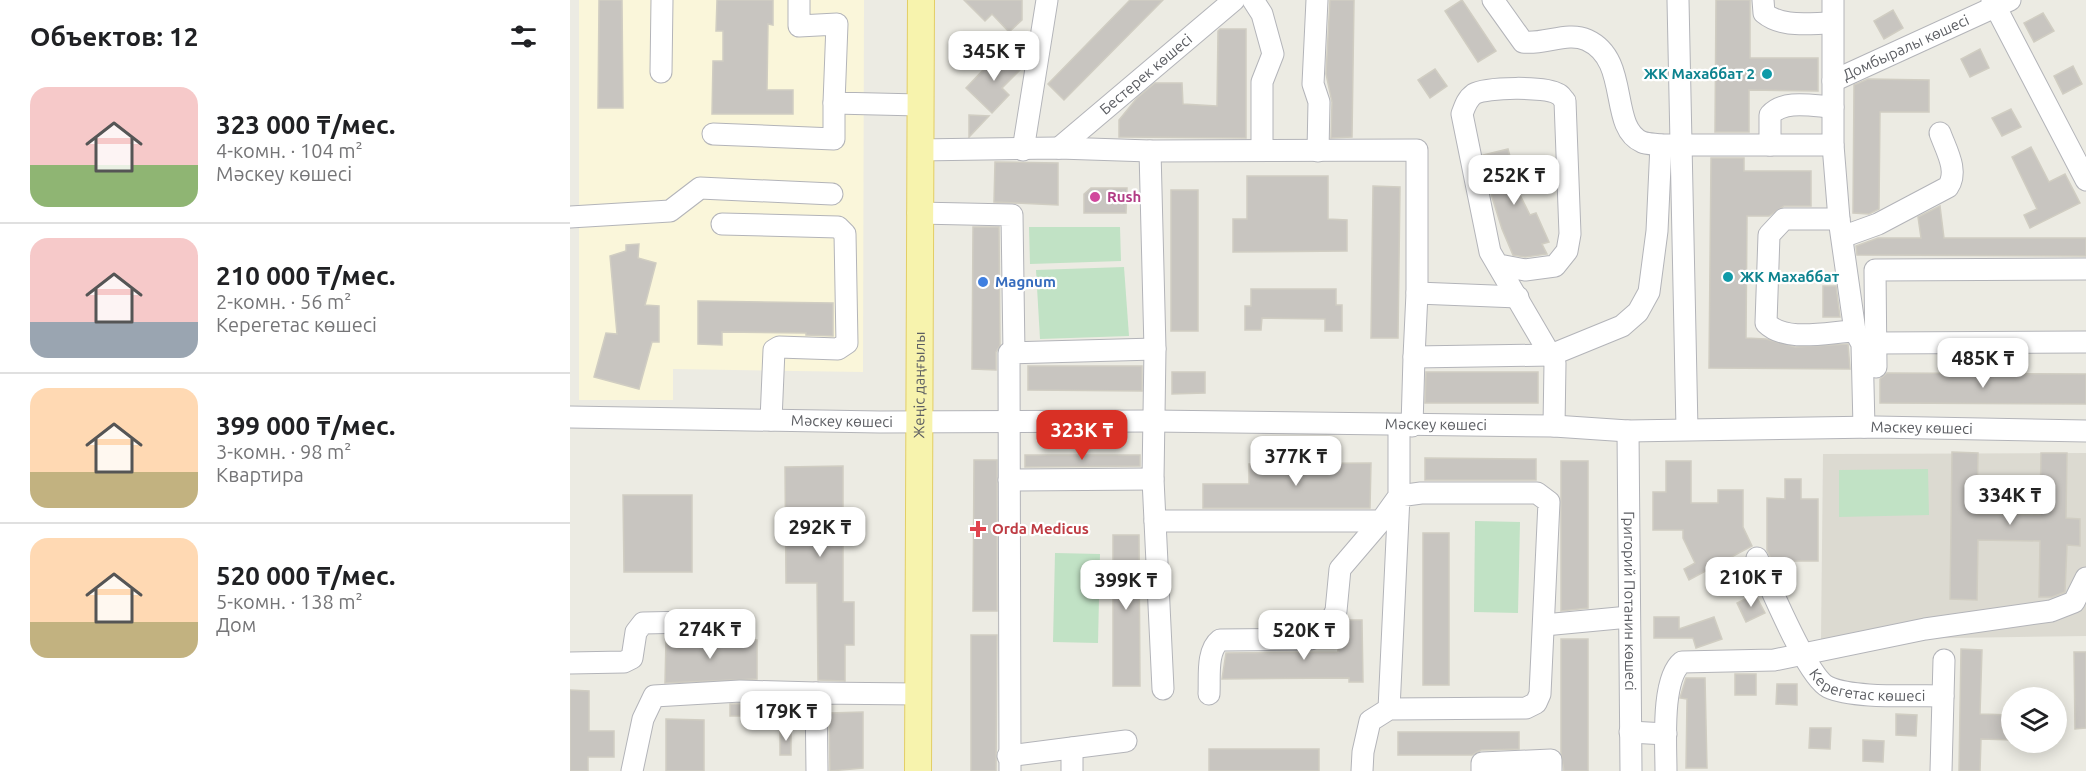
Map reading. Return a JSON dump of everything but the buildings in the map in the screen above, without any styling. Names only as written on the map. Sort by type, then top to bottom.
[{"type":"main road","name":"Жеңіс даңғылы","points":[[918,771],[917,423],[921,0]]},
{"type":"street","points":[[661,72],[662,0]]},
{"type":"street","points":[[713,134],[834,139],[837,24],[799,26],[799,0]]},
{"type":"street","points":[[1023,150],[1047,0]]},
{"type":"street","points":[[1253,0],[1262,14],[1273,54],[1262,82],[1262,150]]},
{"type":"street","points":[[1317,0],[1313,84],[1319,102],[1318,151]]},
{"type":"street","points":[[1493,0],[1523,42],[1539,43],[1571,37],[1586,39],[1601,48],[1615,70],[1626,126],[1642,142],[1833,145]]},
{"type":"street","points":[[1678,0],[1671,144],[1687,429]]},
{"type":"street","points":[[1763,0],[1764,13],[1772,20],[1782,23],[1832,23]]},
{"type":"street","points":[[1833,0],[1833,145],[1841,228],[1855,331],[1862,344],[1870,427]]},
{"type":"street","name":"Бестерек көшесі","points":[[1059,148],[1229,2]]},
{"type":"street","points":[[2000,3],[2086,180]]},
{"type":"street","name":"Домбыралы көшесі","points":[[1833,81],[2000,3]]},
{"type":"street","points":[[1499,265],[1525,270],[1555,266],[1567,251],[1570,234],[1564,101],[1558,94],[1545,90],[1486,90],[1474,95],[1466,103],[1463,124],[1490,252],[1555,363],[1554,426]]},
{"type":"street","points":[[834,103],[919,105]]},
{"type":"street","points":[[1770,145],[1770,116],[1775,109],[1787,106],[1833,107]]},
{"type":"street","points":[[1855,331],[1787,334],[1775,332],[1766,323],[1769,235],[1774,227],[1784,219],[1841,228],[1878,224],[1948,187],[1953,180],[1953,167],[1940,133]]},
{"type":"street","points":[[1414,357],[1551,355],[1622,326],[1638,312],[1649,292],[1671,144]]},
{"type":"street","points":[[919,150],[1059,148],[1150,151],[1417,150],[1417,293],[1414,357],[1399,496],[1389,709]]},
{"type":"street","points":[[1150,151],[1155,349],[1153,479],[1163,689]]},
{"type":"street","points":[[570,217],[670,211],[700,188],[832,194]]},
{"type":"street","points":[[918,213],[1012,215],[1014,353]]},
{"type":"street","points":[[722,225],[838,227],[845,234],[847,343],[838,349],[779,347],[774,350],[771,420]]},
{"type":"street","points":[[1870,427],[1876,343],[1875,270],[2086,269]]},
{"type":"street","points":[[1417,293],[1518,297]]},
{"type":"street","points":[[1876,343],[2086,342]]},
{"type":"street","points":[[1126,741],[1072,748],[1009,763],[1009,354],[1155,349]]},
{"type":"street","name":"Мәскеу көшесі","points":[[570,417],[917,423],[1153,422],[1554,426],[1628,431],[1870,427],[2086,432]]},
{"type":"street","name":"Григорий Потанин көшесі","points":[[1628,431],[1631,771]]},
{"type":"street","points":[[1009,480],[1153,479]]},
{"type":"street","points":[[1209,694],[1211,655],[1215,643],[1220,640],[1311,639],[1328,626],[1338,603],[1340,569],[1399,496],[1421,493],[1537,493],[1545,497],[1549,502],[1544,625],[1540,694],[1536,702],[1526,708],[1389,709],[1370,721],[1363,752],[1362,771]]},
{"type":"street","points":[[1155,521],[1381,521]]},
{"type":"street","name":"Керегетас көшесі","points":[[1757,558],[1802,653],[1814,674],[1826,686],[1845,693],[1943,696]]},
{"type":"street","points":[[1666,771],[1669,686],[1673,669],[1682,662],[1774,660],[1925,628],[2051,611],[2074,602],[2086,578]]},
{"type":"street","points":[[1544,625],[1629,616]]},
{"type":"street","points":[[570,663],[624,662],[633,658],[636,632],[643,622],[741,621]]},
{"type":"street","name":"Керегетас көшесі","points":[[1941,771],[1944,660]]},
{"type":"street","points":[[632,771],[643,719],[654,696],[740,691],[918,694]]},
{"type":"street","points":[[816,693],[817,771]]},
{"type":"street","points":[[1630,732],[1666,734]]},
{"type":"street","points":[[1072,748],[1072,771]]},
{"type":"street","points":[[1482,771],[1482,763],[1551,760],[1551,771]]},
{"type":"shaded area","points":[[579,0],[864,0],[863,372],[673,369],[673,400],[579,400]]},
{"type":"shaded area","points":[[2086,453],[2086,636],[1821,640],[1823,454]]},
{"type":"green space","points":[[1029,227],[1120,227],[1121,261],[1030,264]]},
{"type":"green space","points":[[1124,267],[1129,336],[1040,339],[1036,270]]},
{"type":"green space","points":[[1928,469],[1929,515],[1839,517],[1839,470]]},
{"type":"green space","points":[[1475,521],[1520,522],[1518,613],[1474,612]]},
{"type":"green space","points":[[1055,553],[1100,554],[1098,643],[1053,642]]},
{"type":"place","name":"ЖК Махаббат 2","points":[[1767,74]]},
{"type":"place","name":"Rush","points":[[1095,197]]},
{"type":"place","name":"ЖК Махаббат","points":[[1728,277]]},
{"type":"place","name":"Magnum","points":[[983,282]]},
{"type":"place","name":"Orda Medicus","points":[[978,529]]}]
